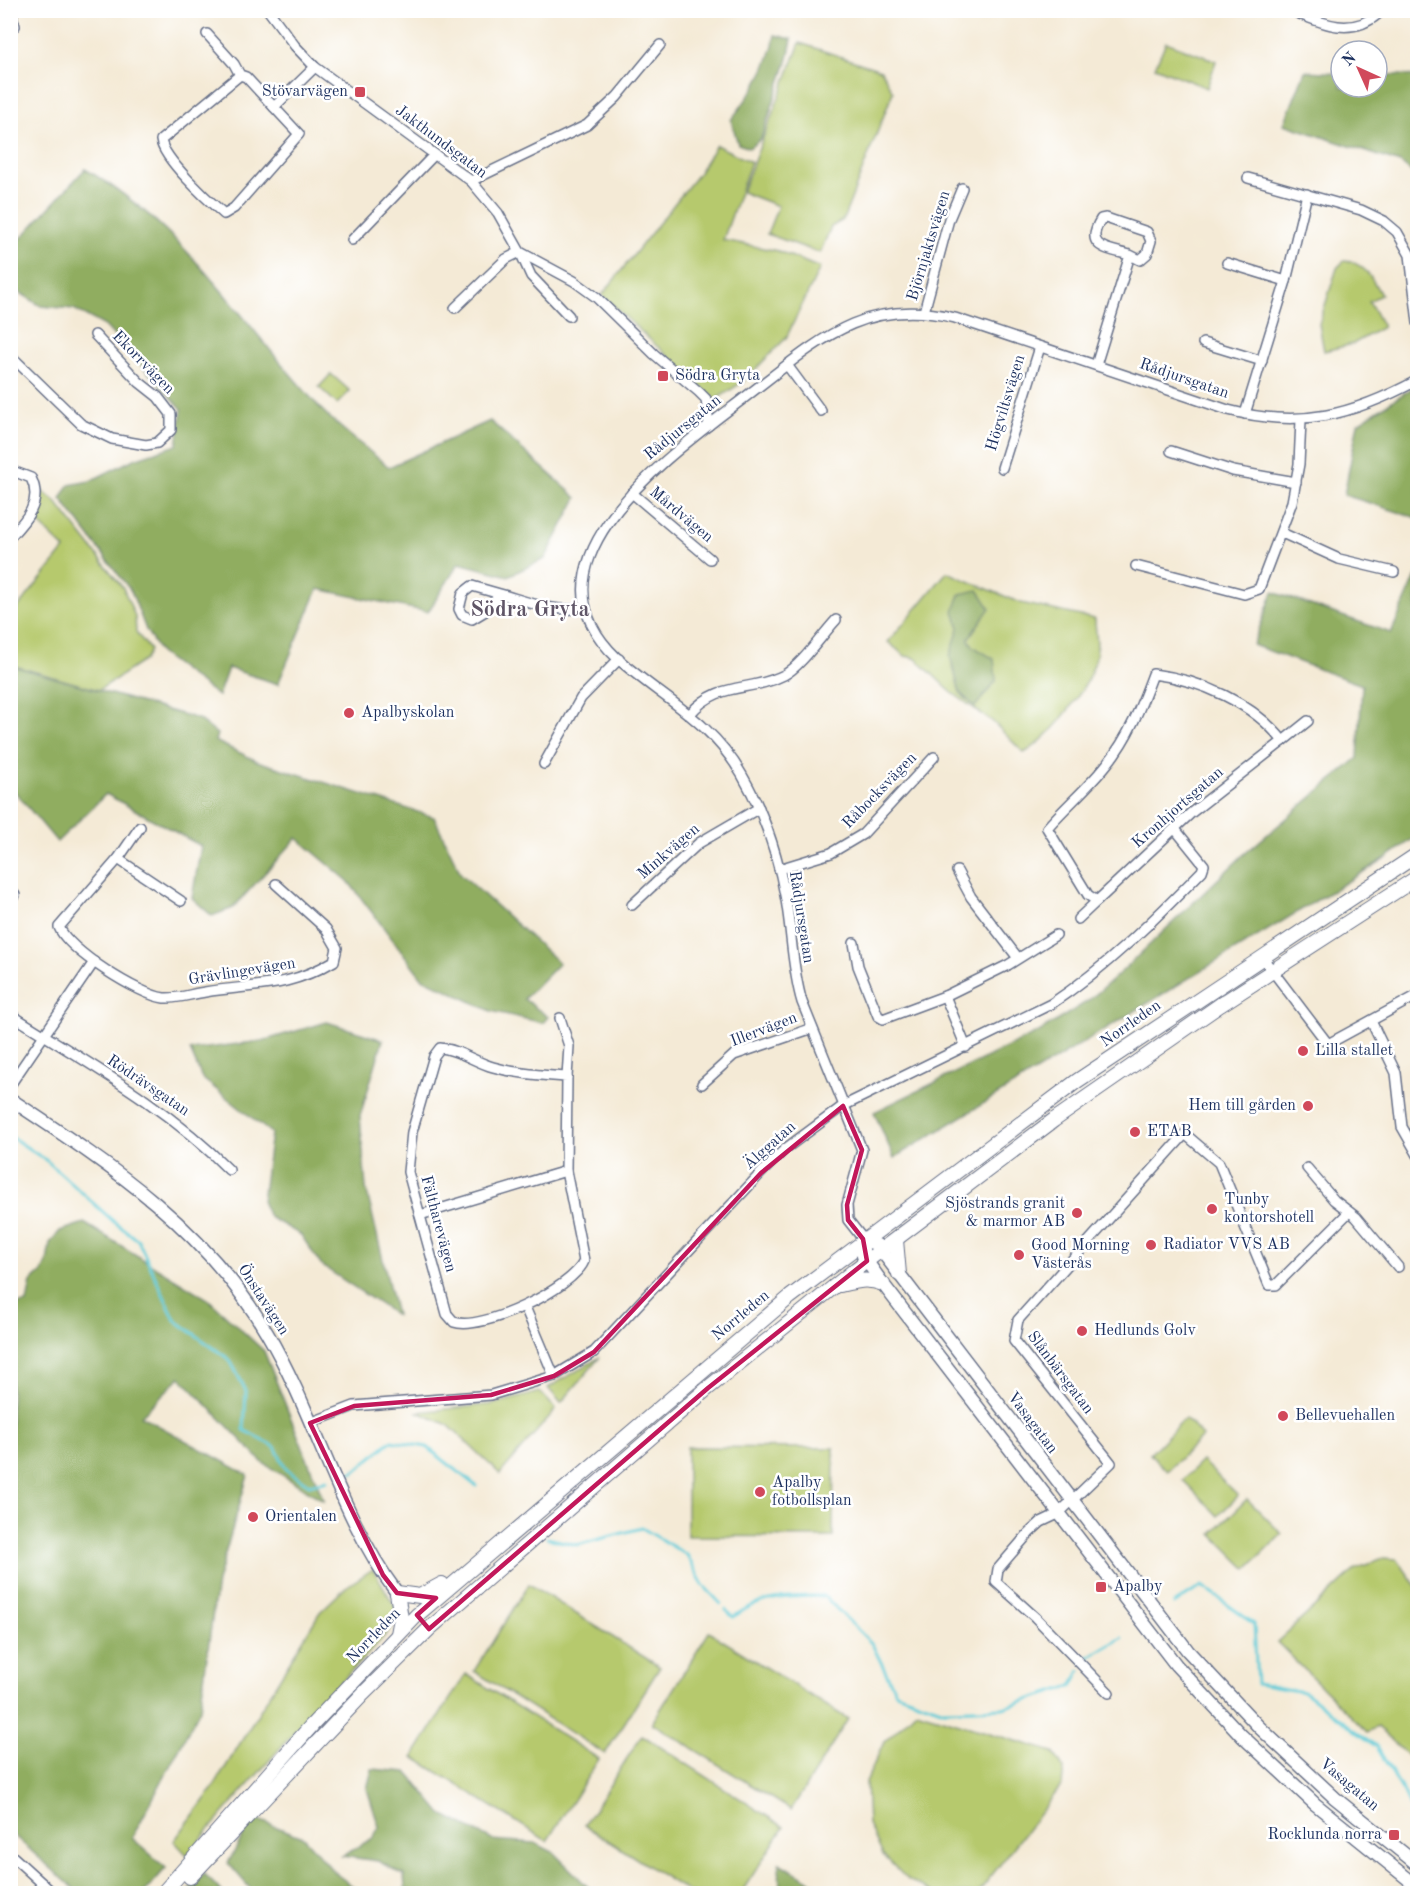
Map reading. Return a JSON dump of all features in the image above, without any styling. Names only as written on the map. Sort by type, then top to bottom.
[{"type":"main road","name":"Norrleden","points":[[162,1893],[312,1725],[417,1615],[710,1363],[863,1239],[1077,1081],[1418,854]]},
{"type":"main road","name":"Norrleden","points":[[174,1893],[363,1694],[429,1629],[708,1388],[832,1287],[1054,1120],[1273,971],[1418,877]]},
{"type":"main road","points":[[896,1240],[899,1274]]},
{"type":"main road","points":[[832,1287],[860,1280],[871,1280],[883,1284]]},
{"type":"main road","points":[[396,1593],[420,1596],[435,1590],[451,1577],[462,1575]]},
{"type":"main road","points":[[396,1593],[429,1629]]},
{"type":"main road","points":[[396,1593],[401,1618],[398,1634]]},
{"type":"street","points":[[14,10],[12,16],[15,26]]},
{"type":"street","name":"Jakthundsgatan","points":[[268,10],[295,46],[315,67],[471,181],[498,213],[531,276],[569,316]]},
{"type":"street","points":[[1290,10],[1339,27],[1366,23],[1378,14],[1377,10]]},
{"type":"street","points":[[207,34],[234,64],[240,75],[246,77],[298,134],[296,140],[234,208],[224,214],[180,169],[162,147],[161,140],[240,75]]},
{"type":"street","points":[[471,181],[587,125],[617,97],[660,45]]},
{"type":"street","points":[[274,106],[315,67]]},
{"type":"street","points":[[352,240],[434,155]]},
{"type":"street","points":[[1248,178],[1373,214],[1397,232],[1410,255],[1418,323]]},
{"type":"street","name":"Björnjaktsvägen","points":[[924,312],[949,219],[962,188]]},
{"type":"street","points":[[1245,414],[1286,281],[1307,194]]},
{"type":"street","points":[[1106,218],[1147,232],[1151,241],[1143,258],[1140,260],[1130,255],[1100,246],[1095,241],[1101,219],[1106,218]]},
{"type":"street","points":[[455,308],[506,259],[520,252],[574,281],[605,305],[654,354],[706,399],[709,425]]},
{"type":"street","points":[[1096,365],[1130,255]]},
{"type":"street","points":[[1227,262],[1286,281]]},
{"type":"street","name":"Rådjursgatan","points":[[863,1239],[848,1220],[847,1205],[862,1150],[810,1029],[796,982],[786,901],[769,831],[741,773],[690,714],[619,659],[592,627],[586,608],[584,589],[588,562],[602,530],[632,493],[667,457],[787,365],[829,334],[852,323],[890,312],[924,312],[955,318],[1245,414],[1301,420],[1327,417],[1353,410],[1418,380]]},
{"type":"street","name":"Ekorrvägen","points":[[10,355],[81,424],[112,439],[132,444],[157,443],[171,430],[171,414],[158,397],[139,382],[95,335]]},
{"type":"street","points":[[1203,343],[1262,361]]},
{"type":"street","name":"Högviltsvägen","points":[[1002,468],[1040,347]]},
{"type":"street","points":[[787,365],[821,411]]},
{"type":"street","points":[[1136,566],[1245,594],[1254,592],[1262,585],[1282,533],[1296,482],[1301,420]]},
{"type":"street","points":[[1171,451],[1233,471],[1296,482]]},
{"type":"street","points":[[10,470],[31,478],[36,490],[31,514],[10,537]]},
{"type":"street","name":"Mårdvägen","points":[[632,493],[710,559]]},
{"type":"street","points":[[1282,533],[1339,560],[1394,572]]},
{"type":"street","points":[[500,594],[487,610],[472,619],[462,615],[459,609],[462,593],[472,585],[500,594],[534,606],[566,611],[586,608]]},
{"type":"street","points":[[690,714],[706,697],[715,693],[771,681],[789,672],[836,620]]},
{"type":"street","points":[[544,764],[581,698],[619,659]]},
{"type":"street","points":[[1096,901],[1088,894],[1047,828],[1107,765],[1143,703],[1153,674],[1176,679],[1225,696],[1261,717],[1284,741]]},
{"type":"street","name":"Kronhjortsgatan","points":[[1078,919],[1175,829],[1308,721]]},
{"type":"street","name":"Råbocksvägen","points":[[779,869],[831,853],[853,842],[934,757]]},
{"type":"street","name":"Minkvägen","points":[[632,905],[699,843],[759,808]]},
{"type":"street","name":"Grävlingevägen","points":[[140,826],[118,859],[58,927],[72,944],[94,962],[152,996],[165,998],[288,982],[311,974],[334,961],[337,948],[326,928],[276,884]]},
{"type":"street","name":"Älggatan","points":[[310,1423],[354,1406],[491,1395],[554,1376],[594,1352],[661,1278],[785,1149],[843,1106],[1051,1004],[1079,986],[1154,919],[1202,871],[1204,865],[1175,829]]},
{"type":"street","points":[[118,859],[181,901]]},
{"type":"street","points":[[957,871],[971,897],[1018,958]]},
{"type":"street","points":[[10,889],[15,895],[10,898]]},
{"type":"street","points":[[854,943],[858,966],[878,1016],[883,1019],[945,996],[1018,958],[1056,935]]},
{"type":"street","points":[[1262,957],[1328,1044],[1418,995]]},
{"type":"street","points":[[10,1085],[94,962]]},
{"type":"street","points":[[945,996],[966,1047]]},
{"type":"street","name":"Rödrävsgatan","points":[[10,1014],[149,1101],[208,1149],[229,1170]]},
{"type":"street","name":"Fältharevägen","points":[[560,1018],[568,1046],[566,1171],[584,1261],[573,1274],[525,1307],[482,1322],[454,1322],[444,1306],[408,1172],[412,1131],[434,1056],[440,1048],[450,1048],[472,1061],[496,1068],[567,1077]]},
{"type":"street","points":[[1371,1021],[1396,1073],[1402,1127],[1418,1155]]},
{"type":"street","name":"Illervägen","points":[[702,1084],[734,1055],[810,1029]]},
{"type":"street","name":"Önstavägen","points":[[10,1099],[114,1168],[156,1200],[198,1240],[245,1298],[267,1334],[371,1556],[396,1593]]},
{"type":"street","name":"Slånbärsgatan","points":[[1058,1514],[1111,1463],[1014,1341],[1015,1327],[1185,1134],[1219,1163],[1269,1285],[1276,1285],[1349,1212]]},
{"type":"street","points":[[1307,1168],[1398,1267]]},
{"type":"street","points":[[420,1215],[566,1171]]},
{"type":"street","name":"Vasagatan","points":[[1418,1865],[1335,1798],[1228,1695],[1181,1643],[1071,1502],[881,1250],[877,1245],[863,1239],[863,1256],[883,1284],[1176,1665],[1242,1736],[1315,1804],[1418,1887]]},
{"type":"street","points":[[525,1307],[554,1376]]},
{"type":"street","points":[[1058,1514],[1041,1522],[1029,1533],[998,1569],[996,1582],[1035,1617],[1109,1693]]},
{"type":"street","points":[[10,1854],[54,1893]]},
{"type":"street","points":[[33,1893],[43,1884]]},
{"type":"highlighted area","points":[[843,1106],[862,1150],[847,1205],[848,1220],[863,1239],[867,1261],[708,1388],[429,1629],[417,1615],[436,1598],[397,1593],[383,1575],[310,1423],[354,1406],[491,1395],[554,1376],[594,1352],[761,1173]]},
{"type":"green space","points":[[775,35],[792,39],[788,59],[761,139],[749,148],[738,144],[731,120],[764,70]]},
{"type":"green space","points":[[1166,42],[1216,61],[1207,88],[1155,67]]},
{"type":"green space","points":[[800,43],[881,70],[893,92],[843,220],[831,227],[820,253],[767,234],[778,206],[742,192]]},
{"type":"green space","points":[[1305,71],[1329,72],[1329,99],[1389,99],[1389,75],[1417,76],[1417,176],[1400,163],[1284,124]]},
{"type":"green space","points":[[716,145],[751,162],[723,240],[778,251],[820,268],[786,338],[743,382],[715,400],[602,295],[698,174]]},
{"type":"green space","points":[[85,169],[122,193],[155,220],[213,281],[323,411],[389,467],[490,421],[577,498],[545,559],[508,576],[459,563],[428,612],[318,589],[278,684],[228,668],[218,696],[160,653],[146,630],[131,591],[61,499],[69,485],[90,481],[134,459],[177,445],[182,409],[105,326],[74,309],[41,306],[11,287],[11,249]]},
{"type":"green space","points":[[1344,261],[1363,268],[1374,283],[1381,295],[1369,301],[1383,327],[1353,344],[1324,351],[1319,324],[1337,268]]},
{"type":"green space","points":[[331,374],[350,391],[337,404],[319,387]]},
{"type":"green space","points":[[1417,385],[1417,518],[1344,495],[1358,423]]},
{"type":"green space","points":[[42,491],[56,502],[123,588],[135,616],[136,632],[150,650],[145,660],[99,690],[11,665],[11,616],[65,549],[33,518]]},
{"type":"green space","points":[[947,572],[1021,603],[1095,619],[1097,653],[1086,683],[1057,724],[1035,746],[1024,753],[993,722],[951,692],[915,658],[905,656],[888,642]]},
{"type":"green space","points":[[1417,574],[1417,836],[1386,858],[894,1158],[874,1112],[1039,1032],[1088,1001],[1242,856],[1358,758],[1362,685],[1253,645],[1273,592],[1391,633]]},
{"type":"green space","points":[[978,590],[990,608],[968,639],[974,647],[994,659],[996,681],[975,707],[960,693],[950,656],[959,628],[954,611],[960,594]]},
{"type":"green space","points":[[10,665],[198,719],[217,734],[215,741],[257,761],[434,817],[461,874],[559,963],[524,999],[548,1017],[543,1023],[491,1011],[422,978],[348,881],[297,838],[233,908],[212,916],[192,898],[201,846],[106,794],[57,842],[11,787]]},
{"type":"green space","points":[[327,1022],[383,1040],[360,1116],[366,1188],[396,1315],[321,1265],[301,1235],[269,1217],[262,1201],[271,1133],[202,1078],[190,1050],[262,1041]]},
{"type":"green space","points":[[84,1223],[208,1299],[264,1351],[324,1501],[263,1463],[180,1377],[141,1416],[248,1475],[217,1582],[200,1709],[132,1838],[166,1868],[144,1893],[79,1893],[11,1833],[11,1306],[13,1309],[19,1304],[27,1303],[31,1282],[42,1272],[47,1262],[50,1243],[60,1231]]},
{"type":"green space","points":[[600,1357],[561,1403],[548,1388]]},
{"type":"green space","points":[[540,1392],[556,1409],[500,1474],[448,1425],[418,1412],[494,1404]]},
{"type":"green space","points":[[1185,1418],[1203,1436],[1167,1471],[1150,1454]]},
{"type":"green space","name":"Apalby fotbollsplan","points":[[687,1447],[834,1448],[833,1537],[687,1536]]},
{"type":"green space","points":[[1202,1461],[1238,1496],[1218,1516],[1183,1480]]},
{"type":"green space","points":[[1247,1499],[1282,1534],[1247,1569],[1212,1534]]},
{"type":"green space","points":[[1383,1558],[1397,1559],[1417,1587],[1417,1765],[1378,1727],[1367,1732],[1277,1642],[1356,1569]]},
{"type":"green space","points":[[373,1569],[397,1610],[391,1629],[304,1721],[187,1855],[174,1841],[211,1791],[320,1612],[346,1587]]},
{"type":"green space","points":[[529,1584],[660,1667],[605,1754],[474,1671]]},
{"type":"green space","points":[[709,1632],[848,1719],[791,1810],[652,1723]]},
{"type":"green space","points":[[466,1674],[599,1759],[547,1841],[413,1757]]},
{"type":"green space","points":[[916,1711],[1053,1752],[1064,1769],[1062,1785],[978,1893],[935,1893],[908,1880],[883,1855],[868,1824],[866,1782],[884,1742]]},
{"type":"green space","points":[[642,1735],[784,1827],[741,1893],[690,1893],[584,1825]]},
{"type":"green space","points":[[372,1769],[407,1772],[442,1814],[492,1840],[535,1843],[553,1852],[594,1893],[414,1893],[405,1888],[404,1875],[378,1861],[342,1856],[373,1838],[379,1827],[367,1789]]},
{"type":"green space","points":[[253,1818],[303,1837],[335,1873],[362,1893],[254,1893],[228,1863]]},
{"type":"green space","points":[[779,1863],[832,1893],[780,1893]]},
{"type":"green space","points":[[204,1874],[223,1893],[187,1893]]},
{"type":"waterway","points":[[10,1136],[47,1161],[113,1221],[138,1240],[175,1320],[230,1360],[246,1391],[244,1430],[275,1447],[287,1470],[309,1485],[327,1480]]},
{"type":"waterway","points":[[343,1475],[354,1472],[391,1441],[427,1447],[476,1486]]},
{"type":"waterway","points":[[547,1538],[577,1545],[642,1528],[687,1555],[703,1585],[721,1604]]},
{"type":"waterway","points":[[1174,1604],[1202,1586],[1254,1624],[1257,1684],[1304,1692],[1377,1747],[1404,1793],[1418,1823]]},
{"type":"waterway","points":[[726,1610],[733,1617],[765,1601],[788,1597],[824,1596],[872,1644],[896,1693],[944,1710],[1003,1708],[1072,1686],[1080,1671]]},
{"type":"waterway","points":[[1085,1663],[1088,1657],[1122,1638]]},
{"type":"place","name":"Stövarvägen","points":[[360,92]]},
{"type":"place","name":"Södra Gryta","points":[[663,376]]},
{"type":"place","name":"Apalbyskolan","points":[[349,713]]},
{"type":"place","name":"Lilla stallet","points":[[1303,1051]]},
{"type":"place","name":"Hem till gården","points":[[1308,1106]]},
{"type":"place","name":"ETAB","points":[[1135,1132]]},
{"type":"place","name":"Tunby kontorshotell","points":[[1212,1209]]},
{"type":"place","name":"Sjöstrands granit & marmor AB","points":[[1077,1213]]},
{"type":"place","name":"Radiator VVS AB","points":[[1151,1245]]},
{"type":"place","name":"Good Morning Västerås","points":[[1019,1255]]},
{"type":"place","name":"Hedlunds Golv","points":[[1082,1331]]},
{"type":"place","name":"Bellevuehallen","points":[[1283,1416]]},
{"type":"place","name":"Apalby fotbollsplan","points":[[760,1492]]},
{"type":"place","name":"Orientalen","points":[[253,1517]]},
{"type":"place","name":"Apalby","points":[[1101,1587]]},
{"type":"place","name":"Rocklunda norra","points":[[1394,1835]]},
{"type":"district","name":"Södra Gryta","points":[[530,610]]}]
